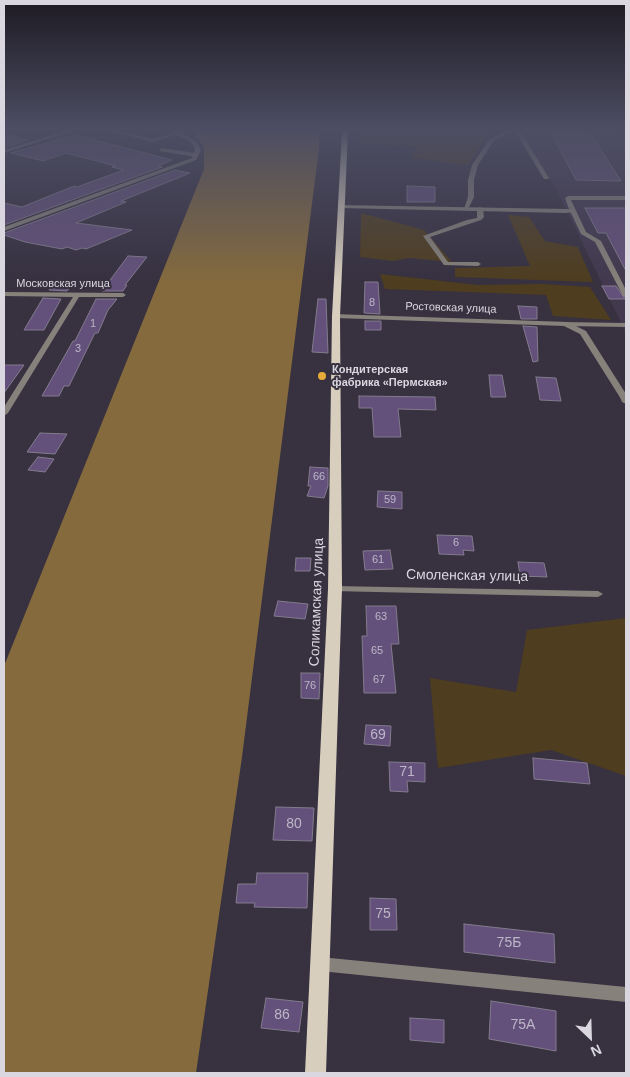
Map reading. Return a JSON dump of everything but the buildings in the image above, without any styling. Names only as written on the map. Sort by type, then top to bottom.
[{"type":"main road","name":"Соликамская улица","points":[[315,1073],[335,589],[336,316],[342,181]]},
{"type":"street","points":[[4,228],[130,181]]},
{"type":"street","points":[[466,208],[471,197],[471,181]]},
{"type":"street","points":[[626,198],[568,198],[570,211],[584,233],[598,241],[623,283],[626,296]]},
{"type":"street","points":[[340,206],[570,211]]},
{"type":"street","points":[[478,264],[446,264],[426,236],[479,219],[481,217],[480,209]]},
{"type":"street","name":"Московская улица","points":[[4,294],[123,294]]},
{"type":"street","points":[[4,413],[78,295]]},
{"type":"street","name":"Ростовская улица","points":[[336,316],[565,324],[626,324]]},
{"type":"street","points":[[565,324],[584,333],[625,399]]},
{"type":"street","name":"Смоленская улица","points":[[335,589],[598,594]]},
{"type":"street","points":[[320,964],[626,995]]},
{"type":"shaded area","points":[[199,181],[315,181],[242,757],[196,1073],[4,1073],[4,666]]},
{"type":"shaded area","points":[[551,181],[626,181],[626,333]]},
{"type":"shaded area","points":[[361,213],[424,230],[452,262],[409,258],[393,261],[360,257]]},
{"type":"shaded area","points":[[508,215],[529,217],[545,241],[578,247],[593,282],[455,277],[455,268],[530,266]]},
{"type":"shaded area","points":[[380,274],[478,285],[543,284],[590,287],[611,320],[553,316],[546,295],[385,289]]},
{"type":"shaded area","points":[[626,618],[626,776],[551,750],[438,768],[430,678],[516,692],[527,630]]},
{"type":"place","name":"Кондитерская фабрика «Пермская»","points":[[322,376]]}]
